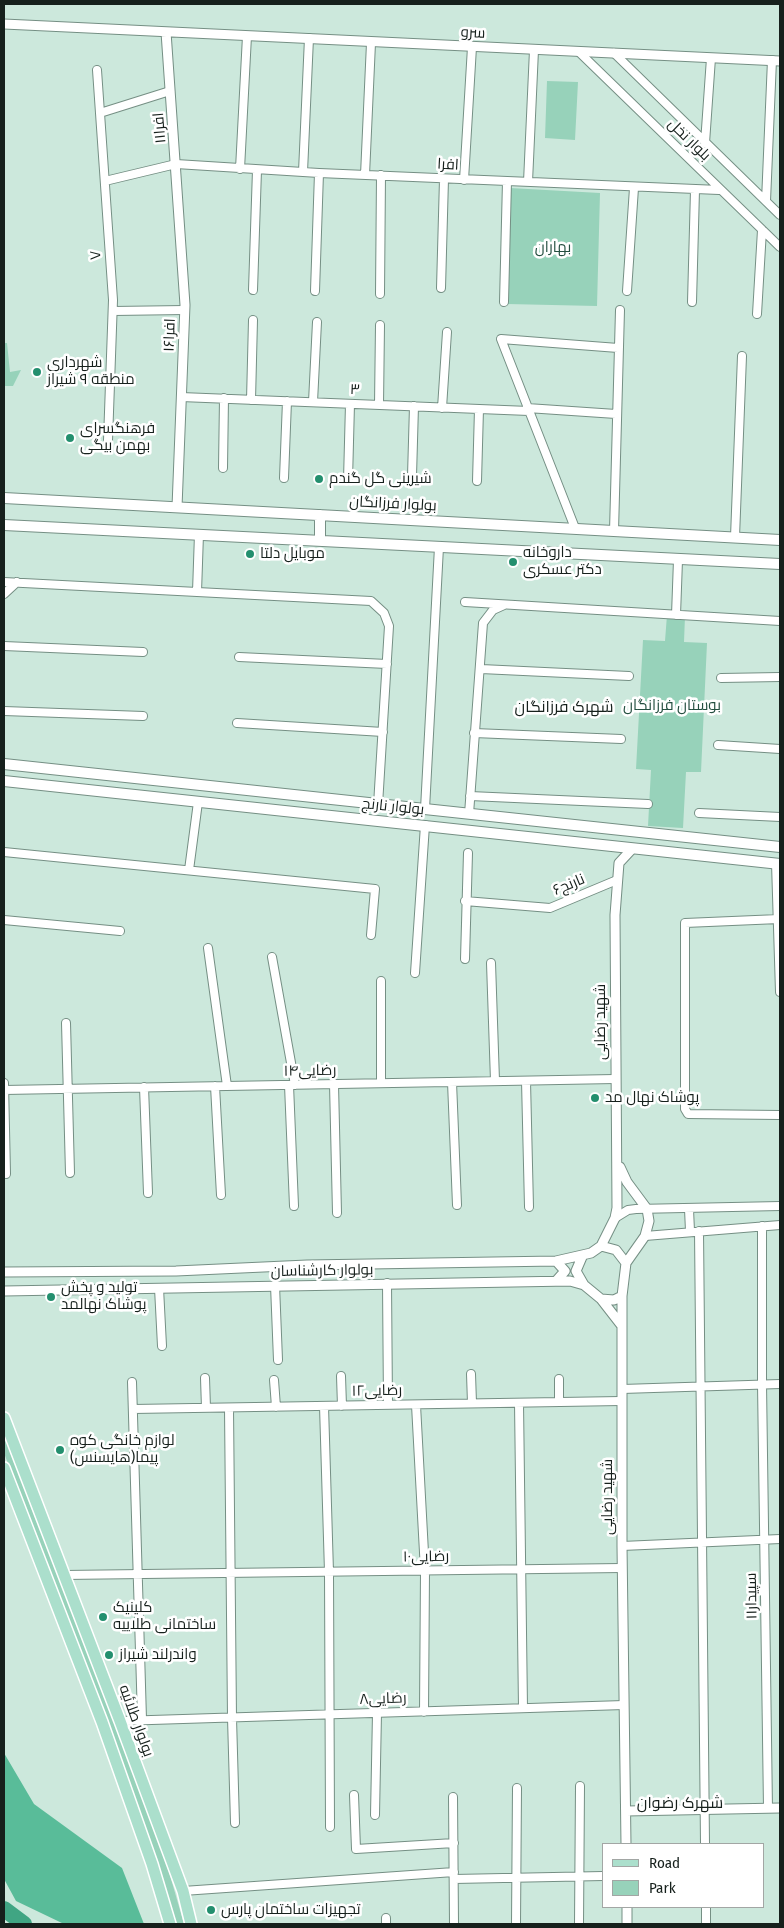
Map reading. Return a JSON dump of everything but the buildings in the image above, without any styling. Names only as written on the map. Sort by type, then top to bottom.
[{"type":"main road","name":"بولوار فرزانگان","points":[[4,498],[780,540]]},
{"type":"main road","points":[[320,515],[320,540]]},
{"type":"main road","points":[[4,524],[780,564]]},
{"type":"main road","name":"بولوار نارنج","points":[[4,764],[780,847]]},
{"type":"main road","name":"بولوار نارنج","points":[[4,781],[778,863]]},
{"type":"main road","points":[[299,813],[301,796]]},
{"type":"main road","name":"بولوار طلائیه","points":[[4,1418],[120,1720],[182,1892],[191,1924]]},
{"type":"main road","points":[[4,1468],[102,1722],[152,1864],[170,1924]]},
{"type":"street","name":"سرو","points":[[4,24],[309,38],[371,43],[776,60]]},
{"type":"street","name":"افرا۱۱","points":[[166,32],[176,164]]},
{"type":"street","points":[[240,169],[247,36]]},
{"type":"street","points":[[303,172],[309,38]]},
{"type":"street","points":[[365,175],[371,43]]},
{"type":"street","points":[[464,180],[472,47]]},
{"type":"street","points":[[528,182],[534,50]]},
{"type":"street","name":"بلوار نخل","points":[[579,52],[780,247]]},
{"type":"street","name":"بلوار نخل","points":[[614,53],[780,215]]},
{"type":"street","points":[[706,143],[711,58]]},
{"type":"street","points":[[766,202],[776,60]]},
{"type":"street","name":"۷","points":[[97,70],[113,311],[108,440]]},
{"type":"street","points":[[100,112],[170,91]]},
{"type":"street","name":"افرا","points":[[104,181],[176,164],[464,180],[720,190]]},
{"type":"street","name":"۱۶افرا","points":[[176,164],[185,310],[176,507]]},
{"type":"street","points":[[253,290],[257,170]]},
{"type":"street","points":[[315,291],[319,173]]},
{"type":"street","points":[[380,294],[381,175]]},
{"type":"street","points":[[441,288],[444,179]]},
{"type":"street","points":[[504,302],[508,181]]},
{"type":"street","points":[[627,291],[634,188]]},
{"type":"street","points":[[692,302],[695,190]]},
{"type":"street","points":[[757,314],[762,230]]},
{"type":"street","points":[[113,311],[185,310]]},
{"type":"street","points":[[614,531],[620,310]]},
{"type":"street","points":[[251,400],[253,320]]},
{"type":"street","points":[[313,402],[317,322]]},
{"type":"street","points":[[379,405],[380,325]]},
{"type":"street","points":[[442,408],[447,332]]},
{"type":"street","points":[[575,528],[501,339],[618,348]]},
{"type":"street","points":[[735,537],[742,356]]},
{"type":"street","name":"۳","points":[[181,397],[616,414]]},
{"type":"street","points":[[223,468],[224,398]]},
{"type":"street","points":[[284,478],[287,401]]},
{"type":"street","points":[[348,480],[350,404]]},
{"type":"street","points":[[412,476],[414,406]]},
{"type":"street","points":[[477,481],[479,409]]},
{"type":"street","points":[[197,592],[199,534]]},
{"type":"street","points":[[425,809],[439,547]]},
{"type":"street","points":[[676,614],[678,560]]},
{"type":"street","points":[[4,582],[371,600],[384,613],[389,626],[378,804]]},
{"type":"street","points":[[4,594],[17,582]]},
{"type":"street","points":[[465,602],[780,621]]},
{"type":"street","points":[[469,814],[484,623],[493,610],[505,604]]},
{"type":"street","points":[[4,646],[143,652]]},
{"type":"street","points":[[239,657],[387,664]]},
{"type":"street","points":[[481,669],[629,676]]},
{"type":"street","points":[[721,678],[780,677]]},
{"type":"street","points":[[4,711],[143,716]]},
{"type":"street","points":[[237,723],[383,732]]},
{"type":"street","points":[[474,733],[621,739]]},
{"type":"street","points":[[718,745],[780,749]]},
{"type":"street","points":[[470,796],[648,804]]},
{"type":"street","points":[[189,870],[198,802]]},
{"type":"street","points":[[699,813],[780,817]]},
{"type":"street","points":[[415,973],[424,825]]},
{"type":"street","points":[[617,880],[619,863],[632,849]]},
{"type":"street","points":[[4,852],[375,889],[371,934]]},
{"type":"street","points":[[465,959],[465,901],[468,853]]},
{"type":"street","points":[[778,863],[780,992]]},
{"type":"street","name":"نارنج۶","points":[[465,901],[550,908],[617,880]]},
{"type":"street","name":"شهید رضایی","points":[[615,1218],[618,1165],[615,1079],[615,915],[617,880]]},
{"type":"street","points":[[779,919],[685,924],[685,1109],[688,1114],[780,1116]]},
{"type":"street","points":[[4,920],[120,931]]},
{"type":"street","points":[[208,948],[227,1086]]},
{"type":"street","points":[[272,957],[292,1085],[294,1206]]},
{"type":"street","points":[[491,963],[495,1081]]},
{"type":"street","points":[[381,981],[381,1083]]},
{"type":"street","points":[[66,1024],[66,1089],[70,1173]]},
{"type":"street","name":"رضایی۱۴","points":[[4,1090],[615,1079]]},
{"type":"street","points":[[526,1081],[528,1207]]},
{"type":"street","points":[[452,1082],[456,1205]]},
{"type":"street","points":[[4,1083],[6,1174]]},
{"type":"street","points":[[334,1084],[337,1213]]},
{"type":"street","points":[[215,1086],[221,1195]]},
{"type":"street","points":[[144,1087],[148,1193]]},
{"type":"street","name":"شهید رضایی","points":[[618,1165],[627,1182],[647,1209],[649,1221],[645,1236],[626,1263],[622,1296],[622,1568],[626,1843]]},
{"type":"street","points":[[626,1263],[616,1250],[601,1246],[615,1218],[628,1210],[780,1206]]},
{"type":"street","points":[[689,1209],[690,1231]]},
{"type":"street","points":[[645,1236],[780,1225]]},
{"type":"street","name":"سپیدار۱۱","points":[[762,1226],[762,1384],[768,1808]]},
{"type":"street","points":[[699,1231],[699,1386],[703,1542],[705,1843]]},
{"type":"street","name":"بولوار کارشناسان","points":[[4,1272],[176,1271],[307,1265],[556,1261],[582,1257],[601,1246]]},
{"type":"street","points":[[582,1257],[576,1271],[584,1285],[600,1299],[622,1326]]},
{"type":"street","points":[[556,1261],[565,1271],[557,1280]]},
{"type":"street","name":"بولوار کارشناسان","points":[[4,1291],[557,1280],[584,1285]]},
{"type":"street","points":[[387,1283],[388,1405]]},
{"type":"street","points":[[275,1285],[278,1360]]},
{"type":"street","points":[[159,1288],[162,1346]]},
{"type":"street","points":[[600,1299],[614,1300],[622,1296]]},
{"type":"street","points":[[471,1374],[472,1404]]},
{"type":"street","points":[[341,1376],[342,1406]]},
{"type":"street","points":[[205,1378],[206,1408]]},
{"type":"street","points":[[559,1379],[559,1402]]},
{"type":"street","points":[[274,1380],[276,1407]]},
{"type":"street","points":[[132,1382],[142,1719]]},
{"type":"street","points":[[622,1389],[780,1384]]},
{"type":"street","name":"رضایی۱۲","points":[[133,1409],[621,1401]]},
{"type":"street","points":[[519,1403],[523,1708]]},
{"type":"street","points":[[416,1404],[425,1571],[424,1712]]},
{"type":"street","points":[[324,1406],[329,1572],[330,1826]]},
{"type":"street","points":[[229,1408],[231,1653],[235,1823]]},
{"type":"street","points":[[622,1546],[780,1539]]},
{"type":"street","name":"رضایی۱۰","points":[[64,1575],[622,1568]]},
{"type":"street","name":"رضایی۸","points":[[120,1720],[624,1705]]},
{"type":"street","points":[[375,1815],[378,1713]]},
{"type":"street","points":[[579,1924],[580,1786]]},
{"type":"street","points":[[516,1924],[517,1788]]},
{"type":"street","points":[[354,1795],[356,1849],[454,1843]]},
{"type":"street","points":[[453,1797],[454,1924]]},
{"type":"street","points":[[626,1811],[780,1808]]},
{"type":"street","points":[[182,1892],[454,1876],[516,1878],[602,1876]]},
{"type":"street","points":[[627,1908],[627,1924]]},
{"type":"street","points":[[706,1908],[706,1924]]},
{"type":"green space","points":[[547,81],[578,82],[575,140],[545,138]]},
{"type":"green space","name":"بهاران","points":[[510,188],[600,193],[597,306],[507,304]]},
{"type":"green space","points":[[4,343],[7,343],[10,372],[21,370],[13,386],[4,386]]},
{"type":"green space","name":"بوستان فرزانگان","points":[[667,615],[685,616],[684,642],[707,643],[701,772],[686,772],[683,828],[648,826],[651,770],[636,769],[643,640],[665,641]]},
{"type":"green space","points":[[4,1432],[133,1771],[169,1872],[184,1924],[175,1924],[162,1878],[107,1722],[4,1453]]},
{"type":"green space","points":[[4,1753],[34,1804],[122,1868],[144,1924],[64,1924],[16,1901],[4,1879]]},
{"type":"waterway","points":[[4,1909],[24,1924]]},
{"type":"place","name":"شهرداری منطقه ۹ شیراز","points":[[37,372]]},
{"type":"place","name":"فرهنگسرای بهمن بیگی","points":[[70,438]]},
{"type":"place","name":"شیرینی گل گندم","points":[[319,479]]},
{"type":"place","name":"موبایل دلتا","points":[[250,554]]},
{"type":"place","name":"داروخانه دکتر عسکری","points":[[513,562]]},
{"type":"place","name":"پوشاک نهال مد","points":[[595,1098]]},
{"type":"place","name":"تولید و پخش پوشاک نهالمد","points":[[51,1297]]},
{"type":"place","name":"لوازم خانگی کوه پیما(هایسنس)","points":[[60,1450]]},
{"type":"place","name":"کلینیک ساختمانی طلاییه","points":[[103,1617]]},
{"type":"place","name":"واندرلند شیراز","points":[[109,1655]]},
{"type":"place","name":"تجهیزات ساختمان پارس","points":[[211,1910]]},
{"type":"district","name":"شهرک فرزانگان","points":[[564,708]]},
{"type":"district","name":"شهرک رضوان","points":[[680,1804]]}]
